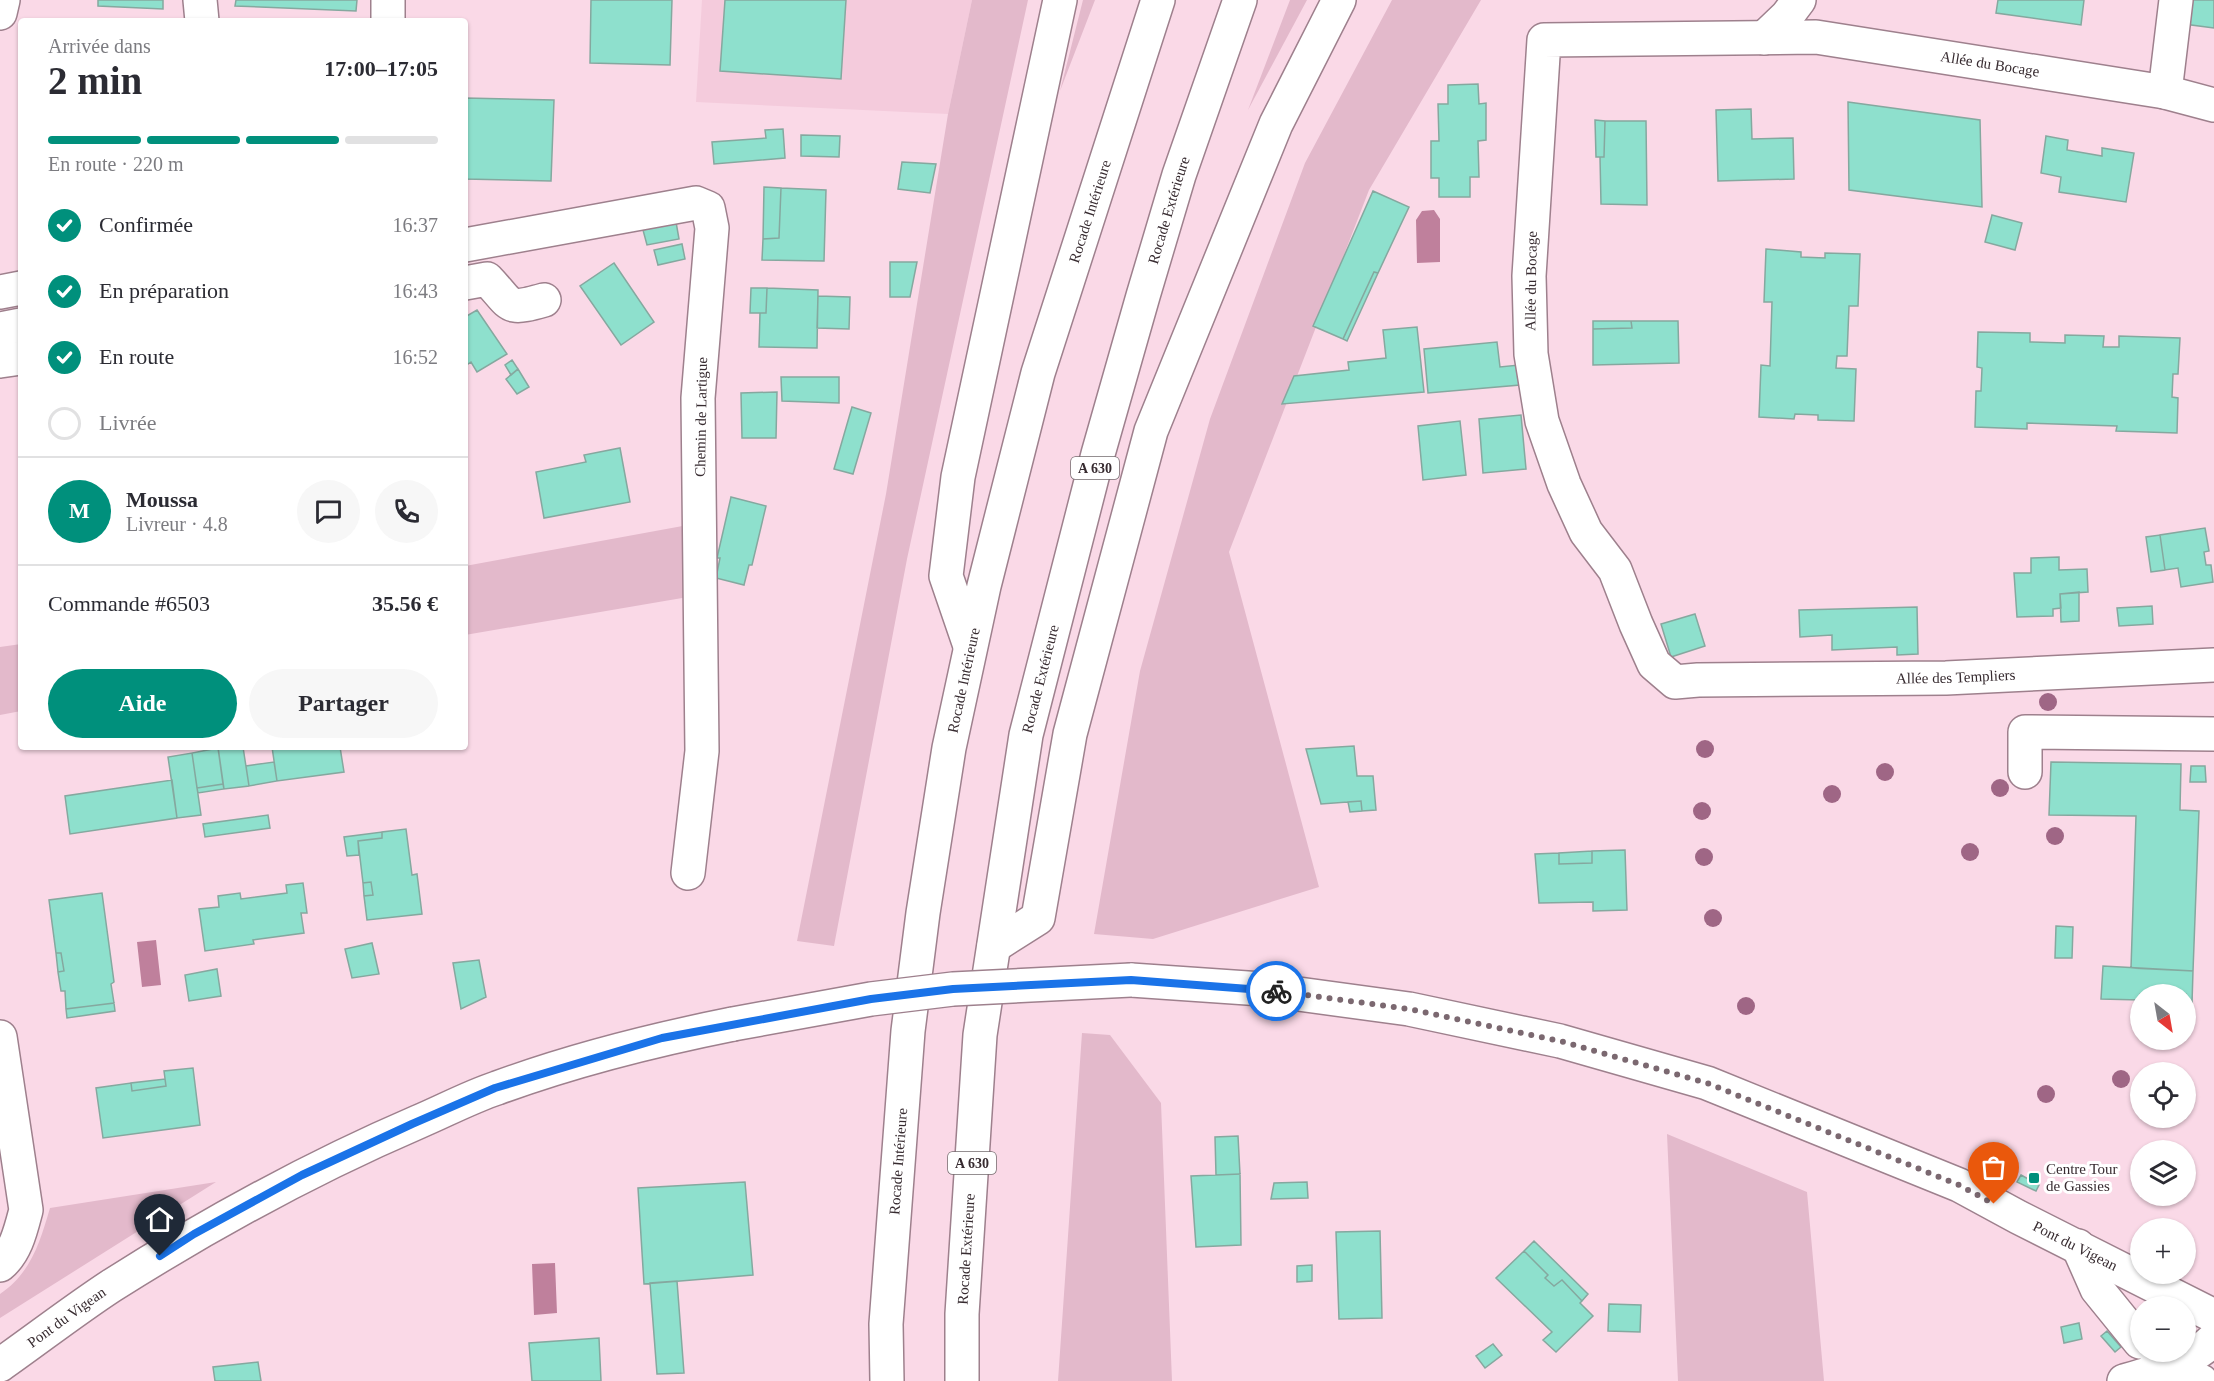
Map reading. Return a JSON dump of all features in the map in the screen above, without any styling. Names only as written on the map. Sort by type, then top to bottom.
[{"type":"main road","points":[[0,12],[3,0]]},
{"type":"main road","points":[[200,0],[202,18]]},
{"type":"main road","points":[[388,0],[388,18]]},
{"type":"main road","points":[[971,648],[946,576],[958,477],[1060,0]]},
{"type":"main road","name":"Rocade Intérieure","points":[[887,1381],[886,1324],[908,1031],[922,913],[942,795],[984,586],[1038,373],[1158,0]]},
{"type":"main road","name":"Rocade Extérieure","points":[[962,1381],[962,1314],[979,1046],[1026,735],[1092,476],[1179,175],[1240,0]]},
{"type":"main road","points":[[994,946],[1038,918],[1070,734],[1151,431],[1276,124],[1339,0]]},
{"type":"main road","points":[[1764,38],[1787,16],[1798,0]]},
{"type":"main road","points":[[2165,92],[2176,0]]},
{"type":"main road","name":"Allée du Bocage","points":[[1698,680],[1675,682],[1654,664],[1635,624],[1615,570],[1586,532],[1564,484],[1542,421],[1531,354],[1529,276],[1544,40],[1816,37],[2165,92],[2214,105]]},
{"type":"main road","name":"Chemin de Lartigue","points":[[468,244],[696,203],[708,208],[712,228],[698,398],[702,751],[688,873]]},
{"type":"main road","points":[[468,282],[487,279],[508,304],[518,307],[544,300]]},
{"type":"main road","points":[[0,292],[18,289]]},
{"type":"main road","points":[[0,329],[18,326]]},
{"type":"main road","points":[[0,361],[18,358]]},
{"type":"main road","name":"Allée des Templiers","points":[[1698,680],[1946,678],[2214,665]]},
{"type":"main road","points":[[2025,772],[2025,732],[2214,734]]},
{"type":"main road","name":"Pont du Vigean","points":[[0,1365],[108,1288],[194,1234],[302,1175],[495,1088],[662,1038],[871,999],[953,989],[1131,980],[1262,989],[1409,1009],[1571,1044],[1718,1087],[1959,1185],[2214,1316]]},
{"type":"main road","points":[[0,1037],[26,1210],[19,1237],[5,1261],[0,1265]]},
{"type":"main road","points":[[2078,1246],[2097,1289],[2130,1330]]},
{"type":"main road","points":[[2196,1352],[2214,1339]]},
{"type":"main road","points":[[2124,1381],[2155,1362]]},
{"type":"main road","points":[[2161,1362],[2181,1377],[2201,1381]]},
{"type":"shaded area","points":[[702,0],[972,0],[948,114],[696,102]]},
{"type":"shaded area","points":[[972,0],[1028,0],[907,559],[834,946],[797,941],[886,494],[948,114]]},
{"type":"shaded area","points":[[1083,0],[1095,0],[1060,91]]},
{"type":"shaded area","points":[[1290,0],[1307,0],[1248,110]]},
{"type":"shaded area","points":[[1392,0],[1481,0],[1369,190],[1229,552],[1319,887],[1153,939],[1094,934],[1140,671],[1210,419],[1305,163]]},
{"type":"shaded area","points":[[1434,210],[1440,219],[1440,262],[1417,263],[1416,220],[1422,211]]},
{"type":"shaded area","points":[[688,525],[688,597],[468,634],[468,565]]},
{"type":"shaded area","points":[[18,644],[18,712],[0,715],[0,647]]},
{"type":"shaded area","points":[[156,940],[161,985],[142,987],[137,942]]},
{"type":"shaded area","points":[[1082,1033],[1110,1035],[1161,1103],[1172,1381],[1058,1381]]},
{"type":"shaded area","points":[[1667,1134],[1807,1192],[1824,1381],[1678,1381]]},
{"type":"shaded area","points":[[216,1182],[0,1318],[0,1294],[11,1286],[27,1267],[38,1245],[50,1208]]},
{"type":"shaded area","points":[[555,1263],[557,1313],[534,1315],[532,1264]]},
{"type":"building","points":[[98,0],[163,0],[163,9],[98,6]]},
{"type":"building","points":[[236,0],[357,0],[356,11],[235,6]]},
{"type":"building","points":[[591,0],[672,0],[670,65],[590,63]]},
{"type":"building","points":[[725,0],[846,0],[841,79],[720,71]]},
{"type":"building","points":[[1998,0],[2084,0],[2081,25],[1996,13]]},
{"type":"building","points":[[2187,0],[2214,0],[2214,28],[2184,24]]},
{"type":"building","points":[[1478,84],[1479,104],[1486,103],[1486,140],[1478,141],[1479,177],[1470,177],[1470,197],[1439,197],[1439,178],[1431,178],[1431,141],[1439,141],[1438,104],[1448,104],[1448,85]]},
{"type":"building","points":[[468,98],[554,100],[551,181],[468,179]]},
{"type":"building","points":[[1848,102],[1980,120],[1982,207],[1849,190]]},
{"type":"building","points":[[1751,109],[1752,139],[1793,138],[1794,179],[1718,181],[1716,110]]},
{"type":"building","points":[[1595,120],[1605,121],[1604,157],[1596,157]]},
{"type":"building","points":[[1605,121],[1646,121],[1647,205],[1601,204],[1600,157],[1604,157]]},
{"type":"building","points":[[783,129],[785,158],[714,164],[712,142],[766,138],[765,130]]},
{"type":"building","points":[[801,135],[840,136],[839,157],[801,156]]},
{"type":"building","points":[[2046,136],[2068,140],[2067,150],[2102,156],[2102,148],[2134,153],[2126,202],[2059,192],[2061,177],[2041,173]]},
{"type":"building","points":[[902,162],[936,164],[930,193],[898,189]]},
{"type":"building","points":[[764,187],[781,188],[779,238],[763,239]]},
{"type":"building","points":[[781,188],[826,190],[824,261],[762,260],[763,239],[779,238]]},
{"type":"building","points":[[1373,191],[1409,207],[1378,273],[1374,272],[1343,339],[1313,326]]},
{"type":"building","points":[[1992,215],[2022,223],[2015,250],[1985,242]]},
{"type":"building","points":[[676,222],[679,239],[647,245],[643,230]]},
{"type":"building","points":[[682,244],[685,259],[658,265],[654,250]]},
{"type":"building","points":[[1766,249],[1801,252],[1801,257],[1825,258],[1825,253],[1860,254],[1858,306],[1849,306],[1847,356],[1837,356],[1836,368],[1856,369],[1854,421],[1818,420],[1818,415],[1795,414],[1794,419],[1759,417],[1761,365],[1770,366],[1772,302],[1764,302]]},
{"type":"building","points":[[890,262],[917,262],[910,297],[890,297]]},
{"type":"building","points":[[614,263],[654,322],[621,345],[580,286]]},
{"type":"building","points":[[1374,272],[1378,273],[1347,341],[1343,339]]},
{"type":"building","points":[[751,288],[767,288],[766,313],[750,313]]},
{"type":"building","points":[[767,288],[818,290],[817,348],[759,347],[760,313],[766,313]]},
{"type":"building","points":[[818,296],[850,297],[849,329],[817,328]]},
{"type":"building","points":[[477,310],[507,354],[477,372],[471,362],[468,364],[468,315]]},
{"type":"building","points":[[1593,321],[1631,321],[1632,328],[1593,329]]},
{"type":"building","points":[[1631,321],[1678,321],[1679,363],[1593,365],[1593,329],[1632,328]]},
{"type":"building","points":[[1417,327],[1424,392],[1282,404],[1294,376],[1349,370],[1348,362],[1386,358],[1383,330]]},
{"type":"building","points":[[1978,332],[2030,333],[2030,342],[2065,343],[2065,335],[2104,336],[2103,347],[2119,347],[2119,336],[2180,338],[2178,374],[2173,374],[2172,397],[2178,398],[2177,433],[2116,431],[2117,426],[2027,423],[2027,429],[1975,427],[1976,391],[1981,391],[1982,368],[1977,367]]},
{"type":"building","points":[[1497,342],[1500,367],[1519,365],[1520,385],[1428,393],[1424,349]]},
{"type":"building","points":[[512,360],[518,369],[511,375],[505,365]]},
{"type":"building","points":[[518,369],[529,387],[517,394],[506,379]]},
{"type":"building","points":[[781,377],[839,377],[839,403],[782,401]]},
{"type":"building","points":[[777,392],[776,438],[742,438],[741,393]]},
{"type":"building","points":[[852,407],[871,413],[853,474],[834,469]]},
{"type":"building","points":[[1521,415],[1526,469],[1483,473],[1479,419]]},
{"type":"building","points":[[1460,421],[1466,475],[1423,480],[1418,426]]},
{"type":"building","points":[[620,448],[630,502],[544,518],[536,472],[586,462],[584,455]]},
{"type":"building","points":[[731,497],[766,506],[752,565],[749,565],[744,585],[716,578],[720,558],[717,558]]},
{"type":"building","points":[[2205,528],[2209,551],[2204,552],[2206,565],[2211,565],[2213,582],[2181,587],[2178,568],[2165,570],[2160,535]]},
{"type":"building","points":[[2160,535],[2165,570],[2151,572],[2146,537]]},
{"type":"building","points":[[2059,557],[2059,570],[2087,569],[2088,592],[2060,594],[2061,608],[2053,609],[2053,616],[2017,617],[2014,573],[2031,573],[2031,558]]},
{"type":"building","points":[[2079,592],[2079,621],[2061,622],[2060,594]]},
{"type":"building","points":[[2152,606],[2153,624],[2119,626],[2117,608]]},
{"type":"building","points":[[1917,607],[1918,654],[1897,655],[1897,647],[1832,650],[1832,635],[1800,637],[1799,610]]},
{"type":"building","points":[[1695,614],[1705,646],[1671,657],[1661,624]]},
{"type":"building","points":[[1354,746],[1357,776],[1373,776],[1376,810],[1362,811],[1361,801],[1321,804],[1306,749]]},
{"type":"building","points":[[218,750],[243,750],[249,786],[224,789]]},
{"type":"building","points":[[218,750],[223,784],[197,788],[192,753]]},
{"type":"building","points":[[272,750],[340,750],[344,772],[277,781]]},
{"type":"building","points":[[192,753],[201,815],[177,818],[168,757]]},
{"type":"building","points":[[274,762],[277,781],[249,786],[246,766]]},
{"type":"building","points":[[2051,762],[2181,764],[2180,810],[2199,811],[2193,971],[2131,968],[2136,816],[2049,815]]},
{"type":"building","points":[[2191,766],[2205,766],[2206,782],[2190,782]]},
{"type":"building","points":[[172,780],[177,818],[70,834],[65,796]]},
{"type":"building","points":[[223,784],[224,789],[198,793],[197,788]]},
{"type":"building","points":[[1361,801],[1362,811],[1350,812],[1348,802]]},
{"type":"building","points":[[268,815],[270,828],[205,837],[203,824]]},
{"type":"building","points":[[406,829],[412,875],[417,874],[422,914],[367,920],[364,896],[373,895],[371,882],[363,883],[358,841],[382,838],[382,832]]},
{"type":"building","points":[[382,832],[382,838],[358,841],[359,855],[347,856],[344,837]]},
{"type":"building","points":[[1625,850],[1627,910],[1593,911],[1593,902],[1539,903],[1535,854],[1559,853],[1559,864],[1592,863],[1592,851]]},
{"type":"building","points":[[1592,851],[1592,863],[1559,864],[1559,853]]},
{"type":"building","points":[[371,882],[373,895],[364,896],[363,883]]},
{"type":"building","points":[[303,883],[307,913],[301,913],[304,933],[253,940],[254,944],[205,951],[199,909],[219,907],[218,896],[240,893],[241,899],[287,893],[286,885]]},
{"type":"building","points":[[102,893],[114,982],[111,984],[114,1003],[66,1009],[65,991],[61,991],[58,972],[64,971],[61,953],[56,953],[49,900]]},
{"type":"building","points":[[2056,926],[2073,927],[2072,958],[2055,958]]},
{"type":"building","points":[[372,943],[379,974],[352,978],[345,949]]},
{"type":"building","points":[[56,953],[61,953],[64,971],[58,972]]},
{"type":"building","points":[[479,960],[486,997],[461,1009],[453,963]]},
{"type":"building","points":[[2103,966],[2193,971],[2193,984],[2130,984],[2130,1000],[2101,999]]},
{"type":"building","points":[[217,969],[221,996],[189,1001],[185,975]]},
{"type":"building","points":[[114,1003],[115,1011],[67,1018],[66,1009]]},
{"type":"building","points":[[193,1068],[200,1125],[103,1138],[96,1088],[131,1083],[132,1091],[166,1086],[164,1071]]},
{"type":"building","points":[[165,1079],[166,1086],[132,1091],[131,1083]]},
{"type":"building","points":[[1238,1136],[1240,1174],[1216,1175],[1215,1137]]},
{"type":"building","points":[[1240,1174],[1241,1245],[1196,1247],[1191,1176]]},
{"type":"building","points":[[2021,1175],[2039,1185],[2036,1191],[2017,1182]]},
{"type":"building","points":[[745,1182],[753,1275],[644,1284],[638,1188]]},
{"type":"building","points":[[1307,1182],[1308,1198],[1271,1199],[1274,1183]]},
{"type":"building","points":[[1380,1231],[1382,1318],[1339,1319],[1336,1232]]},
{"type":"building","points":[[1534,1241],[1588,1294],[1582,1301],[1562,1280],[1554,1286],[1545,1278],[1548,1275],[1524,1251]]},
{"type":"building","points":[[1524,1251],[1548,1275],[1545,1278],[1554,1286],[1562,1280],[1593,1316],[1556,1352],[1543,1340],[1552,1332],[1496,1278]]},
{"type":"building","points":[[1312,1265],[1312,1281],[1297,1282],[1297,1266]]},
{"type":"building","points":[[677,1281],[684,1373],[657,1374],[650,1283]]},
{"type":"building","points":[[1609,1304],[1641,1305],[1640,1332],[1608,1331]]},
{"type":"building","points":[[2079,1323],[2082,1339],[2064,1343],[2061,1327]]},
{"type":"building","points":[[2107,1331],[2121,1347],[2115,1352],[2101,1336]]},
{"type":"building","points":[[599,1338],[601,1381],[532,1381],[529,1343]]},
{"type":"building","points":[[1493,1344],[1502,1355],[1485,1368],[1476,1356]]},
{"type":"building","points":[[258,1362],[261,1381],[215,1381],[213,1367]]},
{"type":"way so far","points":[[1276,991],[1409,1009],[1560,1041],[1707,1083],[1959,1185],[1994,1204]]},
{"type":"place","name":"Centre Tour de Gassies","points":[[2034,1178]]},
{"type":"route","points":[[160,1256],[194,1234],[302,1175],[391,1133],[495,1088],[662,1038],[871,999],[953,989],[1131,980],[1276,991]]}]
